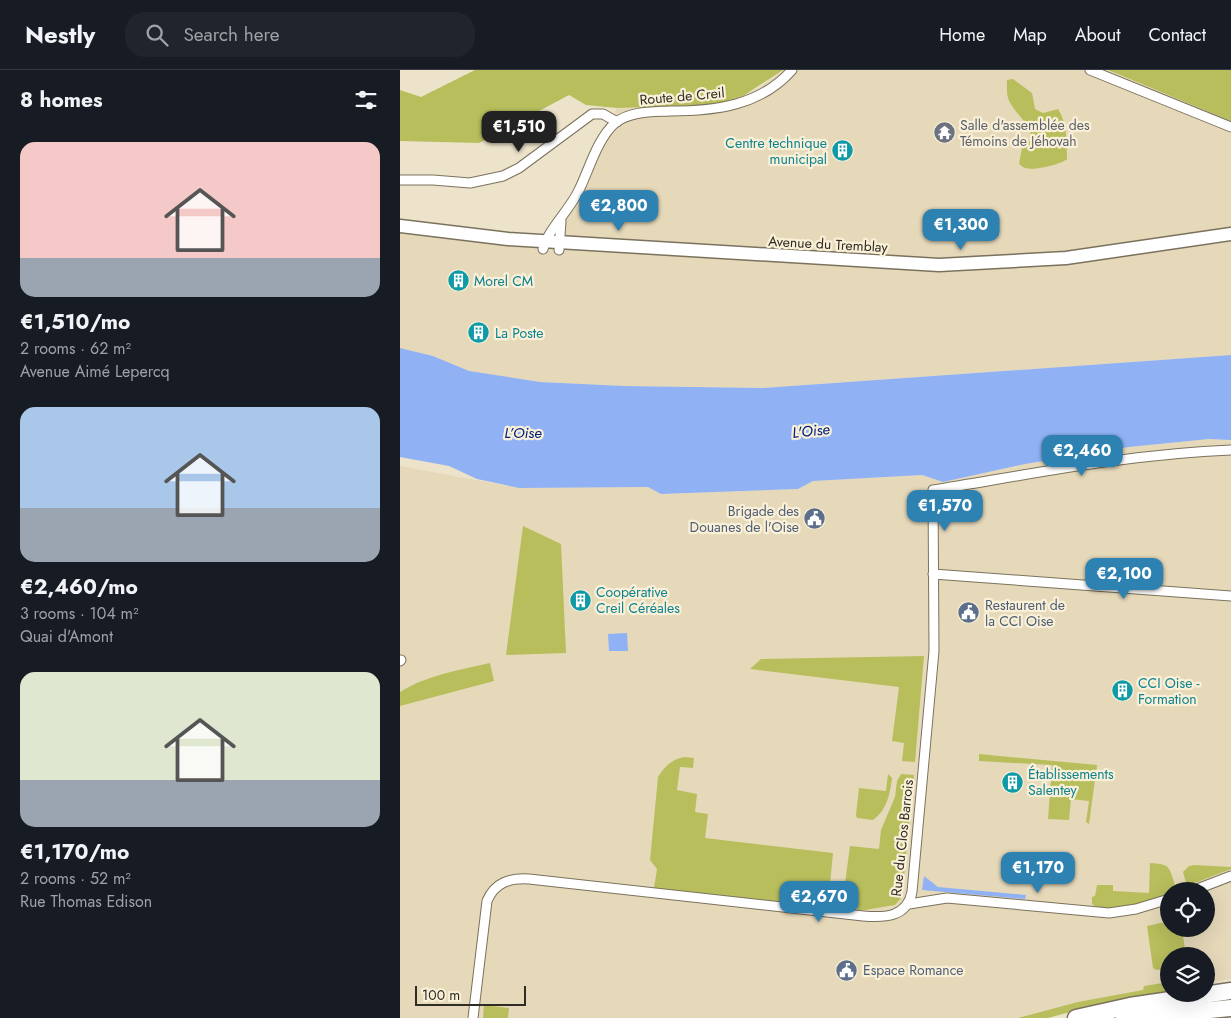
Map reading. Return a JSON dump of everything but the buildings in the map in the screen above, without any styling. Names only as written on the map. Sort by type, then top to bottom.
[{"type":"highway","points":[[1076,1018],[1130,1006],[1231,991]]},
{"type":"highway","points":[[1119,1018],[1231,1000]]},
{"type":"highway","points":[[1124,1018],[1231,1008]]},
{"type":"main road","name":"Avenue du Tremblay","points":[[400,226],[545,242]]},
{"type":"main road","name":"Avenue du Tremblay","points":[[400,230],[470,242],[559,242],[691,252],[904,264],[965,264],[1075,257],[1231,234]]},
{"type":"street","name":"Route de Creil","points":[[617,122],[630,115],[642,113],[711,110],[740,104],[772,88],[792,70]]},
{"type":"street","points":[[1090,70],[1231,127]]},
{"type":"street","points":[[400,180],[433,180],[464,183],[488,180],[519,168],[592,114],[603,114],[617,122],[606,134],[578,191],[545,242]]},
{"type":"street","points":[[559,242],[562,218]]},
{"type":"street","name":"Rue du Clos Barrois","points":[[473,1018],[487,900],[497,886],[508,880],[529,879],[863,916],[892,915],[904,910],[909,904],[912,892],[934,651],[932,490],[1115,459],[1169,453],[1231,450]]},
{"type":"street","points":[[933,574],[1231,596]]},
{"type":"street","points":[[1215,882],[1231,876]]},
{"type":"street","points":[[909,904],[947,898],[1109,913],[1136,909],[1160,902]]},
{"type":"shaded area","points":[[783,70],[1108,70],[1231,121],[1231,355],[763,388],[624,386],[540,382],[469,372],[433,356],[400,348],[400,219],[541,238],[576,186],[617,108],[737,99],[757,89]]},
{"type":"shaded area","points":[[1209,439],[1231,440],[1231,979],[1215,982],[1215,947],[1160,947],[1160,991],[1032,1018],[400,1018],[400,466],[519,488],[648,487],[661,494],[798,489],[813,481],[922,475],[943,482],[1025,464],[1129,447]]},
{"type":"green space","points":[[475,70],[783,70],[743,96],[713,105],[617,108],[586,105],[569,95],[479,143],[400,141],[400,90],[421,97]]},
{"type":"green space","points":[[1108,70],[1231,70],[1231,121]]},
{"type":"green space","points":[[1013,79],[1032,93],[1035,109],[1043,113],[1058,109],[1066,133],[1067,159],[1064,161],[1035,169],[1025,168],[1019,164],[1022,148],[1031,139],[1027,124],[1008,99],[1007,80]]},
{"type":"green space","points":[[523,526],[561,544],[566,653],[506,655]]},
{"type":"green space","points":[[924,656],[915,762],[902,761],[904,743],[892,741],[899,687],[750,669],[761,659]]},
{"type":"green space","points":[[490,663],[494,681],[400,706],[400,692],[410,686],[444,674]]},
{"type":"green space","points":[[979,754],[1097,765],[1089,824],[1086,822],[1089,801],[1071,799],[1069,820],[1048,819],[1052,765],[979,761]]},
{"type":"green space","points":[[684,757],[694,758],[693,768],[680,767],[677,790],[697,794],[695,812],[708,814],[705,838],[833,853],[830,884],[836,890],[819,906],[654,888],[657,869],[650,860],[658,777],[669,764]]},
{"type":"green space","points":[[888,774],[892,778],[885,807],[873,820],[857,818],[859,788],[886,791]]},
{"type":"green space","points":[[901,774],[914,775],[902,897],[895,905],[859,911],[844,891],[850,846],[879,849],[881,830],[895,797],[897,781]]},
{"type":"green space","points":[[1150,863],[1169,868],[1174,882],[1160,882],[1160,897],[1119,909],[1100,908],[1092,904],[1092,897],[1095,896],[1097,885],[1113,885],[1113,891],[1149,893]]},
{"type":"green space","points":[[1189,866],[1231,867],[1231,869],[1197,882],[1186,882],[1183,872]]},
{"type":"green space","points":[[1160,923],[1160,937],[1183,937],[1185,947],[1160,947],[1160,970],[1153,968],[1147,926]]},
{"type":"green space","points":[[1160,983],[1160,996],[1081,1009],[1048,1018],[1018,1018],[1078,1002],[1143,990],[1144,986]]},
{"type":"green space","points":[[484,1005],[509,1008],[508,1018],[483,1018]]},
{"type":"water","name":"L’Oise","points":[[400,348],[433,356],[469,371],[540,382],[624,386],[763,388],[1231,355],[1231,440],[1209,439],[1129,447],[1025,464],[943,482],[922,475],[813,481],[798,489],[661,494],[648,487],[519,488],[477,479],[449,466],[400,457]]},
{"type":"water","points":[[627,633],[628,651],[609,651],[608,634]]},
{"type":"water","points":[[924,876],[938,887],[1026,895],[1025,899],[922,890]]},
{"type":"place","name":"Salle d'assemblée des Témoins de Jéhovah","points":[[944,133]]},
{"type":"place","name":"Centre technique municipal","points":[[843,151]]},
{"type":"place","name":"Morel CM","points":[[458,281]]},
{"type":"place","name":"La Poste","points":[[479,333]]},
{"type":"place","name":"Brigade des Douanes de l'Oise","points":[[815,519]]},
{"type":"place","name":"Coopérative Creil Céréales","points":[[580,600]]},
{"type":"place","name":"Restaurent de la CCI Oise","points":[[969,613]]},
{"type":"place","name":"CCI Oise - Formation","points":[[1122,691]]},
{"type":"place","name":"Établissements Salentey","points":[[1012,782]]},
{"type":"place","name":"Espace Romance","points":[[847,970]]},
{"type":"water label","name":"L'Oise","points":[[811,431]]}]
